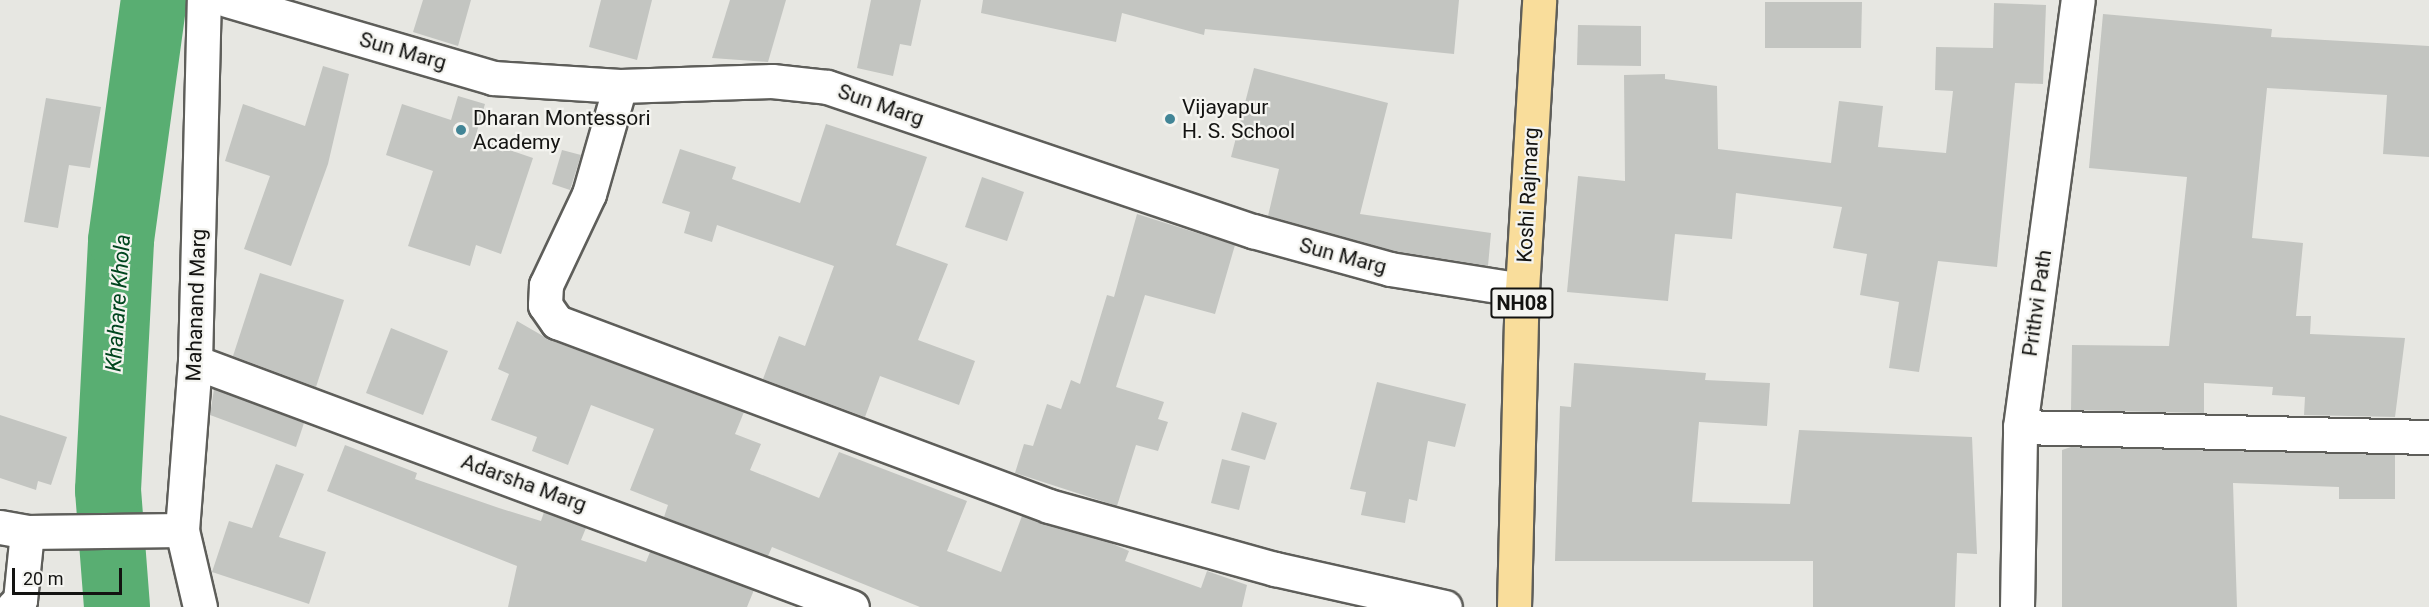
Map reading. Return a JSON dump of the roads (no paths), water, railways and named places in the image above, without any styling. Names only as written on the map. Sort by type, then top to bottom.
[{"type":"main road","name":"Koshi Rajmarg","points":[[1514,607],[1522,290],[1539,0]]},
{"type":"street","name":"Mahanand Marg","points":[[201,607],[182,530],[195,362],[204,0]]},
{"type":"street","name":"Sun Marg","points":[[227,0],[493,78],[620,86],[772,81],[827,87],[1253,231],[1390,269],[1522,290]]},
{"type":"street","name":"Prithvi Path","points":[[2017,607],[2020,427],[2078,0]]},
{"type":"street","points":[[620,86],[589,194],[546,285],[545,306],[557,322],[1049,506],[1275,569],[1445,607]]},
{"type":"street","name":"Adarsha Marg","points":[[195,362],[852,607]]},
{"type":"street","points":[[2020,427],[2429,437]]},
{"type":"street","points":[[13,607],[20,600],[13,530],[140,533],[182,530]]},
{"type":"waterway","name":"Khahare Khola","points":[[117,607],[108,490],[121,240],[154,0]]},
{"type":"place","name":"Vijayapur H. S. School","points":[[1170,119]]},
{"type":"place","name":"Dharan Montessori Academy","points":[[461,130]]}]
